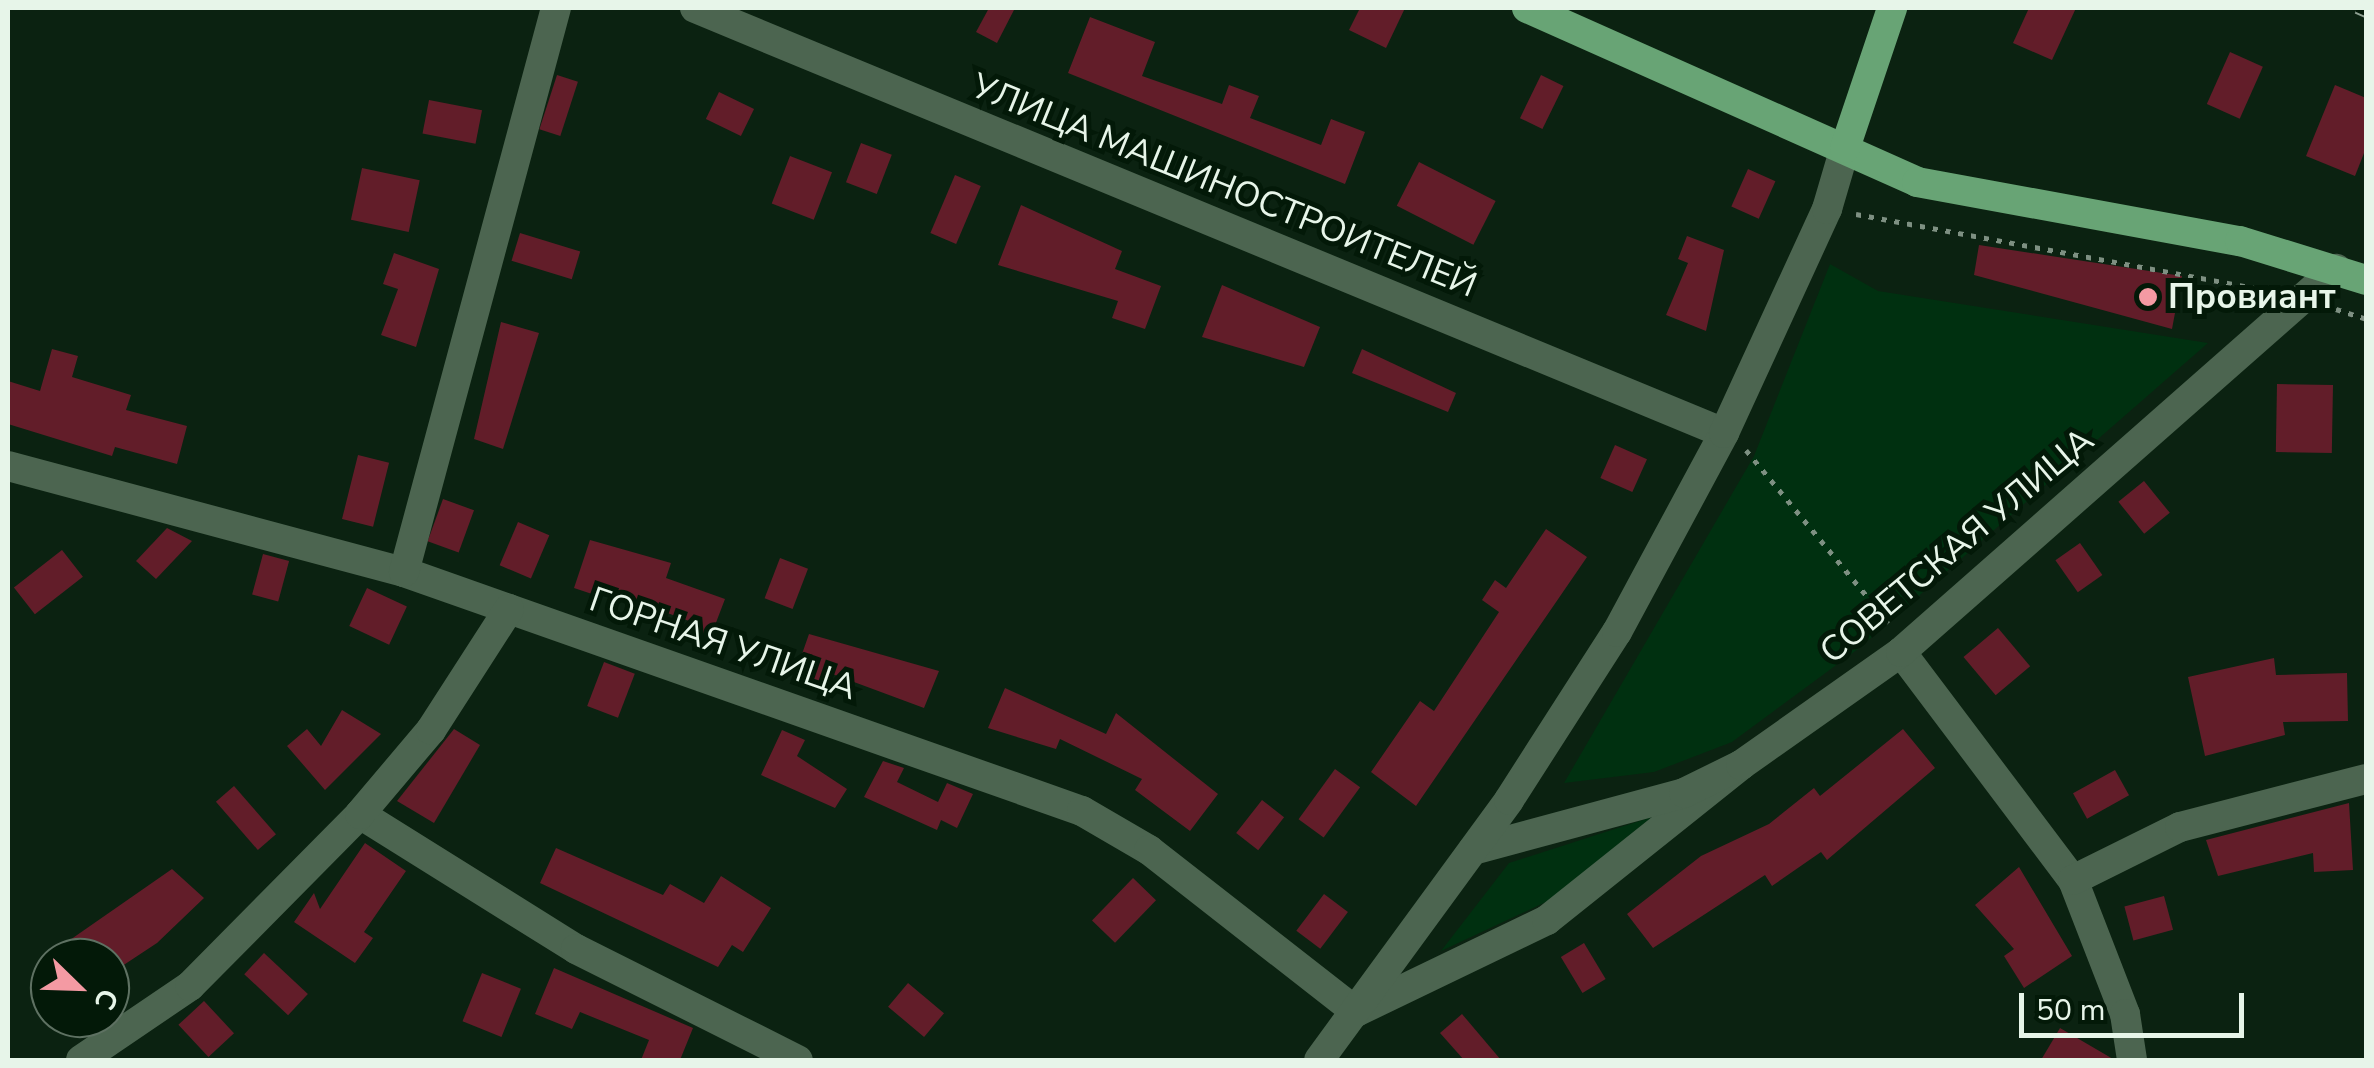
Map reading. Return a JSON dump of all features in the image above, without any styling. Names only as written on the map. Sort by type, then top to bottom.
[{"type":"main road","points":[[1527,8],[1951,192],[2130,218],[2336,269],[2366,280]]},
{"type":"main road","points":[[1845,148],[1892,8]]},
{"type":"street","points":[[404,572],[556,8]]},
{"type":"street","name":"УЛИЦА МАШИНОСТРОИТЕЛЕЙ","points":[[695,8],[1724,433]]},
{"type":"street","points":[[1319,1060],[1474,850],[1617,632],[1724,433],[1827,209],[1845,148]]},
{"type":"street","name":"СОВЕТСКАЯ УЛИЦА","points":[[1474,850],[1684,793],[1742,764],[1902,652],[2336,269]]},
{"type":"street","name":"ГОРНАЯ УЛИЦА","points":[[8,466],[404,572],[1082,811],[1149,850],[1356,1012]]},
{"type":"street","points":[[81,1060],[190,986],[360,814],[432,730],[509,609]]},
{"type":"street","points":[[1902,652],[2073,880],[2125,1014],[2132,1060]]},
{"type":"street","points":[[1356,1012],[1547,920],[1742,764]]},
{"type":"street","points":[[2073,880],[2180,826],[2366,779]]},
{"type":"street","points":[[360,814],[576,949],[798,1060]]},
{"type":"path","points":[[1827,209],[2302,297],[2366,319]]},
{"type":"path","points":[[1724,433],[1754,456],[1876,607],[1902,652]]},
{"type":"green space","points":[[1830,264],[1878,291],[2208,343],[1858,649],[1732,742],[1654,772],[1564,783],[1754,456]]},
{"type":"green space","points":[[1652,817],[1550,900],[1441,951],[1509,863]]},
{"type":"building","points":[[989,8],[1015,8],[997,43],[976,32]]},
{"type":"building","points":[[1360,8],[1405,8],[1386,48],[1349,30]]},
{"type":"building","points":[[2029,8],[2076,8],[2052,60],[2013,43]]},
{"type":"building","points":[[1090,17],[1155,42],[1142,76],[1222,104],[1229,85],[1259,96],[1250,118],[1321,145],[1331,119],[1365,132],[1345,184],[1068,73]]},
{"type":"building","points":[[2230,52],[2263,67],[2240,119],[2207,104]]},
{"type":"building","points":[[557,75],[578,82],[560,136],[539,129]]},
{"type":"building","points":[[1541,75],[1563,86],[1542,129],[1520,118]]},
{"type":"building","points":[[2335,85],[2366,98],[2366,148],[2355,176],[2306,156]]},
{"type":"building","points":[[719,92],[754,109],[741,136],[706,119]]},
{"type":"building","points":[[429,100],[482,110],[476,144],[423,133]]},
{"type":"building","points":[[861,143],[892,155],[877,194],[846,182]]},
{"type":"building","points":[[790,156],[832,172],[814,220],[772,204]]},
{"type":"building","points":[[1419,162],[1496,201],[1473,245],[1397,206]]},
{"type":"building","points":[[362,168],[420,180],[409,232],[351,220]]},
{"type":"building","points":[[1748,169],[1775,181],[1759,219],[1731,206]]},
{"type":"building","points":[[955,175],[981,186],[956,244],[930,233]]},
{"type":"building","points":[[1021,205],[1122,251],[1115,269],[1161,286],[1145,329],[1112,318],[1118,301],[998,265]]},
{"type":"building","points":[[520,233],[580,251],[572,279],[512,261]]},
{"type":"building","points":[[1687,236],[1724,250],[1706,331],[1666,315],[1688,263],[1678,259]]},
{"type":"building","points":[[1979,245],[2182,276],[2172,329],[1974,275]]},
{"type":"building","points":[[394,253],[439,269],[416,347],[381,335],[398,289],[383,284]]},
{"type":"building","points":[[1222,285],[1320,327],[1304,367],[1202,337]]},
{"type":"building","points":[[501,322],[539,333],[503,449],[474,439]]},
{"type":"building","points":[[52,349],[78,356],[72,377],[131,395],[126,410],[187,426],[177,464],[115,447],[112,456],[8,424],[8,381],[40,391]]},
{"type":"building","points":[[1362,349],[1456,393],[1448,412],[1352,373]]},
{"type":"building","points":[[2277,384],[2333,385],[2332,453],[2276,452]]},
{"type":"building","points":[[1615,445],[1647,459],[1632,492],[1600,478]]},
{"type":"building","points":[[358,455],[389,463],[373,527],[342,519]]},
{"type":"building","points":[[2144,481],[2170,513],[2144,534],[2118,502]]},
{"type":"building","points":[[443,499],[474,510],[459,553],[428,541]]},
{"type":"building","points":[[518,522],[549,535],[531,579],[500,565]]},
{"type":"building","points":[[167,528],[192,541],[156,579],[136,561]]},
{"type":"building","points":[[1546,529],[1587,557],[1416,806],[1371,772],[1420,701],[1434,711],[1499,612],[1482,600],[1495,580],[1506,588]]},
{"type":"building","points":[[590,540],[671,563],[666,578],[725,599],[709,641],[685,632],[689,621],[600,588],[598,596],[574,588]]},
{"type":"building","points":[[2080,543],[2102,575],[2078,592],[2055,560]]},
{"type":"building","points":[[62,550],[83,577],[35,614],[14,588]]},
{"type":"building","points":[[263,554],[289,561],[278,602],[252,595]]},
{"type":"building","points":[[780,558],[808,569],[793,609],[765,598]]},
{"type":"building","points":[[367,588],[407,607],[389,645],[349,626]]},
{"type":"building","points":[[1998,628],[2030,666],[1996,695],[1964,657]]},
{"type":"building","points":[[809,634],[939,671],[924,708],[827,672],[822,684],[795,674]]},
{"type":"building","points":[[2274,658],[2276,675],[2347,673],[2348,721],[2283,722],[2285,735],[2205,756],[2188,677]]},
{"type":"building","points":[[604,662],[635,674],[618,718],[587,706]]},
{"type":"building","points":[[1005,688],[1106,734],[1116,713],[1218,794],[1190,831],[1135,790],[1142,779],[1060,739],[1056,749],[988,728]]},
{"type":"building","points":[[342,710],[381,734],[325,790],[287,746],[307,729],[321,746]]},
{"type":"building","points":[[454,729],[480,745],[434,823],[397,801]]},
{"type":"building","points":[[1903,729],[1935,768],[1827,860],[1821,852],[1772,886],[1765,875],[1653,948],[1627,914],[1701,856],[1769,824],[1814,788],[1820,796]]},
{"type":"building","points":[[782,730],[805,740],[797,756],[847,789],[835,808],[761,775]]},
{"type":"building","points":[[883,761],[904,768],[897,782],[938,802],[947,783],[973,794],[957,828],[941,820],[937,830],[864,797]]},
{"type":"building","points":[[1335,769],[1360,787],[1324,837],[1299,819]]},
{"type":"building","points":[[2115,770],[2129,795],[2087,819],[2073,793]]},
{"type":"building","points":[[234,786],[276,834],[258,850],[216,802]]},
{"type":"building","points":[[1262,800],[1284,817],[1258,850],[1236,833]]},
{"type":"building","points":[[2349,803],[2353,870],[2314,872],[2313,853],[2218,876],[2206,840]]},
{"type":"building","points":[[365,843],[406,871],[364,932],[373,938],[355,963],[294,922],[314,893],[320,909]]},
{"type":"building","points":[[556,848],[663,895],[670,884],[704,903],[721,876],[771,908],[743,952],[732,945],[718,967],[540,883]]},
{"type":"building","points":[[2019,867],[2072,956],[2024,988],[2004,956],[2014,949],[1975,905]]},
{"type":"building","points":[[172,869],[204,898],[157,943],[130,961],[130,938],[73,938]]},
{"type":"building","points":[[1133,878],[1156,900],[1115,943],[1092,920]]},
{"type":"building","points":[[1324,894],[1348,912],[1320,949],[1296,931]]},
{"type":"building","points":[[2164,896],[2173,930],[2133,940],[2124,907]]},
{"type":"building","points":[[1584,943],[1606,979],[1582,993],[1561,957]]},
{"type":"building","points":[[264,953],[308,994],[288,1015],[244,974]]},
{"type":"building","points":[[554,968],[693,1028],[680,1060],[641,1060],[649,1040],[580,1012],[572,1029],[535,1014]]},
{"type":"building","points":[[482,973],[521,989],[501,1037],[463,1021]]},
{"type":"building","points":[[908,983],[944,1013],[924,1037],[888,1007]]},
{"type":"building","points":[[204,1001],[234,1033],[208,1057],[178,1025]]},
{"type":"building","points":[[1462,1014],[1501,1060],[1464,1060],[1440,1033]]},
{"type":"building","points":[[2060,1028],[2113,1059],[2113,1060],[2041,1060]]},
{"type":"railway","points":[[2357,8],[2366,12]]},
{"type":"place","name":"Провиант","points":[[2148,297]]}]
